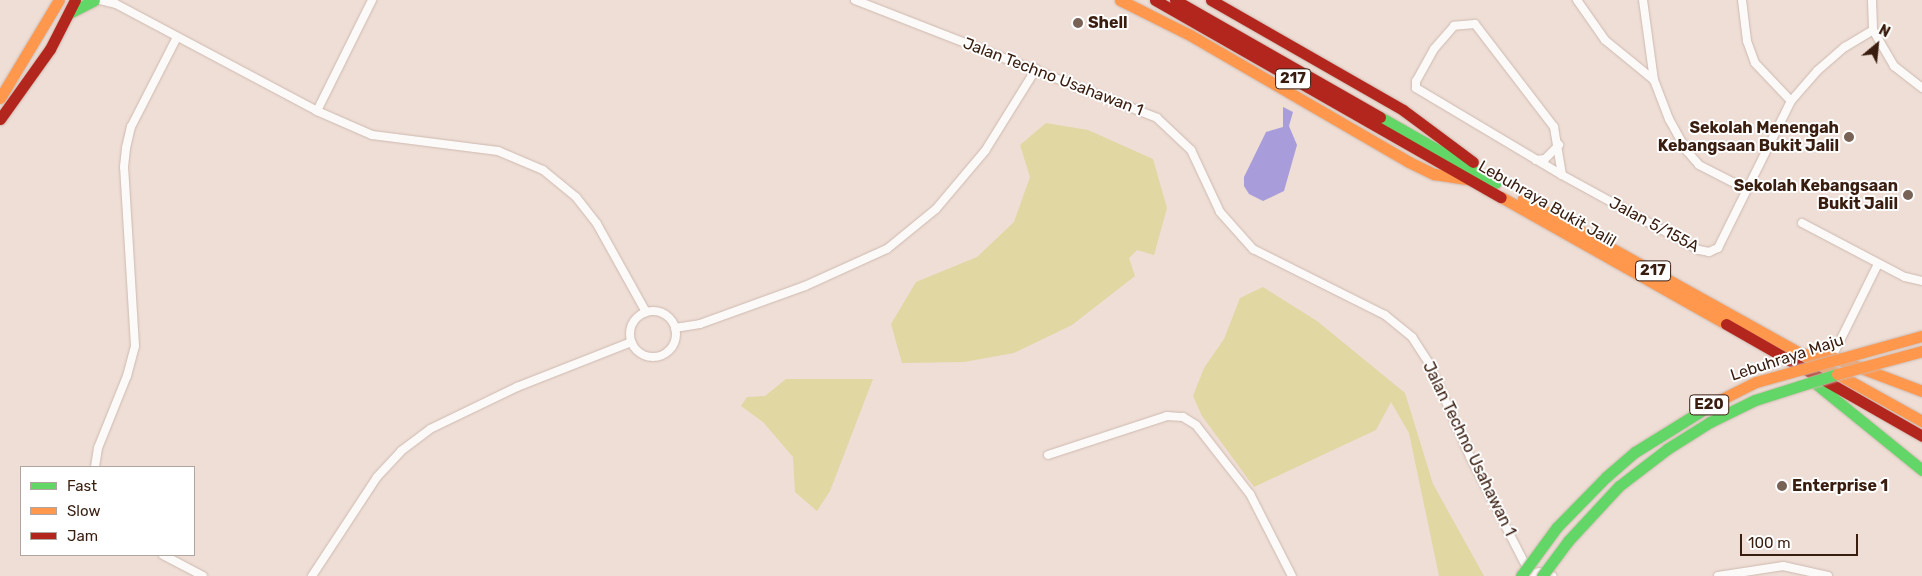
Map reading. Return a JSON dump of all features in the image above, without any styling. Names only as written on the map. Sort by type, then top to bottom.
[{"type":"main road","points":[[0,98],[36,42],[59,0]]},
{"type":"main road","points":[[0,120],[50,49],[76,0]]},
{"type":"main road","points":[[68,14],[97,0]]},
{"type":"main road","points":[[1120,0],[1190,35],[1434,174],[1470,179]]},
{"type":"main road","name":"Lebuhraya Bukit Jalil","points":[[1155,0],[1434,153],[1509,191],[1794,358],[1922,436]]},
{"type":"main road","name":"Lebuhraya Bukit Jalil","points":[[1175,0],[1434,153],[1470,179],[1794,358],[1922,421]]},
{"type":"main road","points":[[1211,0],[1403,110],[1441,136],[1509,191]]},
{"type":"main road","name":"Lebuhraya Maju","points":[[1523,575],[1557,527],[1606,477],[1635,452],[1694,413],[1756,382],[1922,336]]},
{"type":"main road","name":"Lebuhraya Maju","points":[[1542,576],[1568,541],[1620,486],[1702,427],[1779,390],[1832,373],[1922,351]]},
{"type":"main road","points":[[1794,358],[1832,357],[1922,391]]},
{"type":"main road","points":[[1794,358],[1922,470]]},
{"type":"street","points":[[97,0],[115,2],[317,111],[372,135],[498,151],[543,170],[576,196],[597,224],[646,312]]},
{"type":"street","points":[[317,111],[372,0]]},
{"type":"street","name":"Jalan Techno Usahawan 1","points":[[855,0],[1036,69],[1157,118],[1191,150],[1220,212],[1254,248],[1385,315],[1412,338],[1429,363],[1523,575]]},
{"type":"street","points":[[1577,0],[1605,40],[1654,80]]},
{"type":"street","points":[[1643,0],[1654,80],[1669,119],[1687,151],[1715,174],[1746,189]]},
{"type":"street","points":[[1742,0],[1747,41],[1755,63],[1791,101]]},
{"type":"street","points":[[1872,0],[1873,30],[1894,66],[1922,88]]},
{"type":"street","name":"Jalan 5/155A","points":[[1562,175],[1559,145],[1554,127],[1474,24],[1454,26],[1434,49],[1416,81],[1416,88],[1562,175],[1699,250],[1709,252],[1718,248],[1791,101],[1817,71],[1845,47],[1873,30]]},
{"type":"street","points":[[95,466],[98,448],[127,376],[135,346],[124,166],[126,148],[131,127],[177,37]]},
{"type":"street","points":[[675,328],[700,324],[796,289],[887,249],[936,209],[985,151],[1036,69]]},
{"type":"street","points":[[1536,160],[1546,159],[1559,145]]},
{"type":"street","points":[[1802,223],[1878,264],[1922,282]]},
{"type":"street","points":[[1832,357],[1878,264]]},
{"type":"street","points":[[646,312],[660,312],[675,328],[674,343],[664,354],[648,356],[635,349],[631,342],[631,327],[646,312]]},
{"type":"street","points":[[312,576],[377,477],[401,451],[430,429],[517,387],[631,342]]},
{"type":"street","points":[[1048,455],[1167,416],[1183,417],[1196,425],[1250,494],[1292,576]]},
{"type":"street","points":[[165,556],[203,576]]},
{"type":"street","points":[[1718,576],[1783,566],[1828,576]]},
{"type":"street","points":[[1523,575],[1552,576]]},
{"type":"shaded area","points":[[1283,107],[1293,112],[1289,126],[1297,145],[1284,191],[1263,201],[1249,194],[1244,186],[1244,177],[1266,132],[1283,127]]},
{"type":"shaded area","points":[[1046,123],[1088,130],[1153,159],[1167,208],[1154,255],[1137,250],[1129,258],[1135,276],[1072,325],[1014,353],[964,362],[902,363],[891,324],[916,282],[977,257],[1014,222],[1030,177],[1020,145]]},
{"type":"shaded area","points":[[1263,287],[1317,321],[1405,393],[1433,484],[1484,576],[1439,576],[1409,433],[1391,402],[1376,430],[1254,487],[1202,416],[1193,396],[1204,368],[1224,339],[1240,298]]},
{"type":"shaded area","points":[[786,379],[873,379],[830,491],[817,511],[795,492],[793,457],[763,422],[741,406],[747,397],[765,396]]},
{"type":"traffic: fast","points":[[69,13],[94,0]]},
{"type":"traffic: fast","points":[[1380,117],[1496,183]]},
{"type":"traffic: fast","points":[[1542,576],[1568,541],[1619,486],[1667,449],[1710,422],[1755,400],[1837,374]]},
{"type":"traffic: fast","points":[[1815,383],[1922,470]]},
{"type":"traffic: fast","points":[[1521,576],[1557,527],[1606,477],[1635,452],[1714,403]]},
{"type":"traffic: slow","points":[[0,98],[59,0]]},
{"type":"traffic: slow","points":[[1120,0],[1190,35],[1409,162],[1434,174],[1467,179]]},
{"type":"traffic: slow","points":[[1501,197],[1726,324]]},
{"type":"traffic: slow","points":[[1523,199],[1922,421]]},
{"type":"traffic: slow","points":[[1714,403],[1756,382],[1922,336]]},
{"type":"traffic: slow","points":[[1837,374],[1922,351]]},
{"type":"traffic: slow","points":[[1804,354],[1832,357],[1922,391]]},
{"type":"traffic: jam","points":[[0,119],[50,49],[75,0]]},
{"type":"traffic: jam","points":[[1155,0],[1501,197]]},
{"type":"traffic: jam","points":[[1175,0],[1380,117]]},
{"type":"traffic: jam","points":[[1211,0],[1403,110],[1473,162]]},
{"type":"traffic: jam","points":[[1726,324],[1922,436]]},
{"type":"place","name":"Shell","points":[[1078,23]]},
{"type":"place","name":"Sekolah Menengah Kebangsaan Bukit Jalil","points":[[1849,137]]},
{"type":"place","name":"Sekolah Kebangsaan Bukit Jalil","points":[[1908,195]]},
{"type":"place","name":"Enterprise 1","points":[[1782,486]]}]
